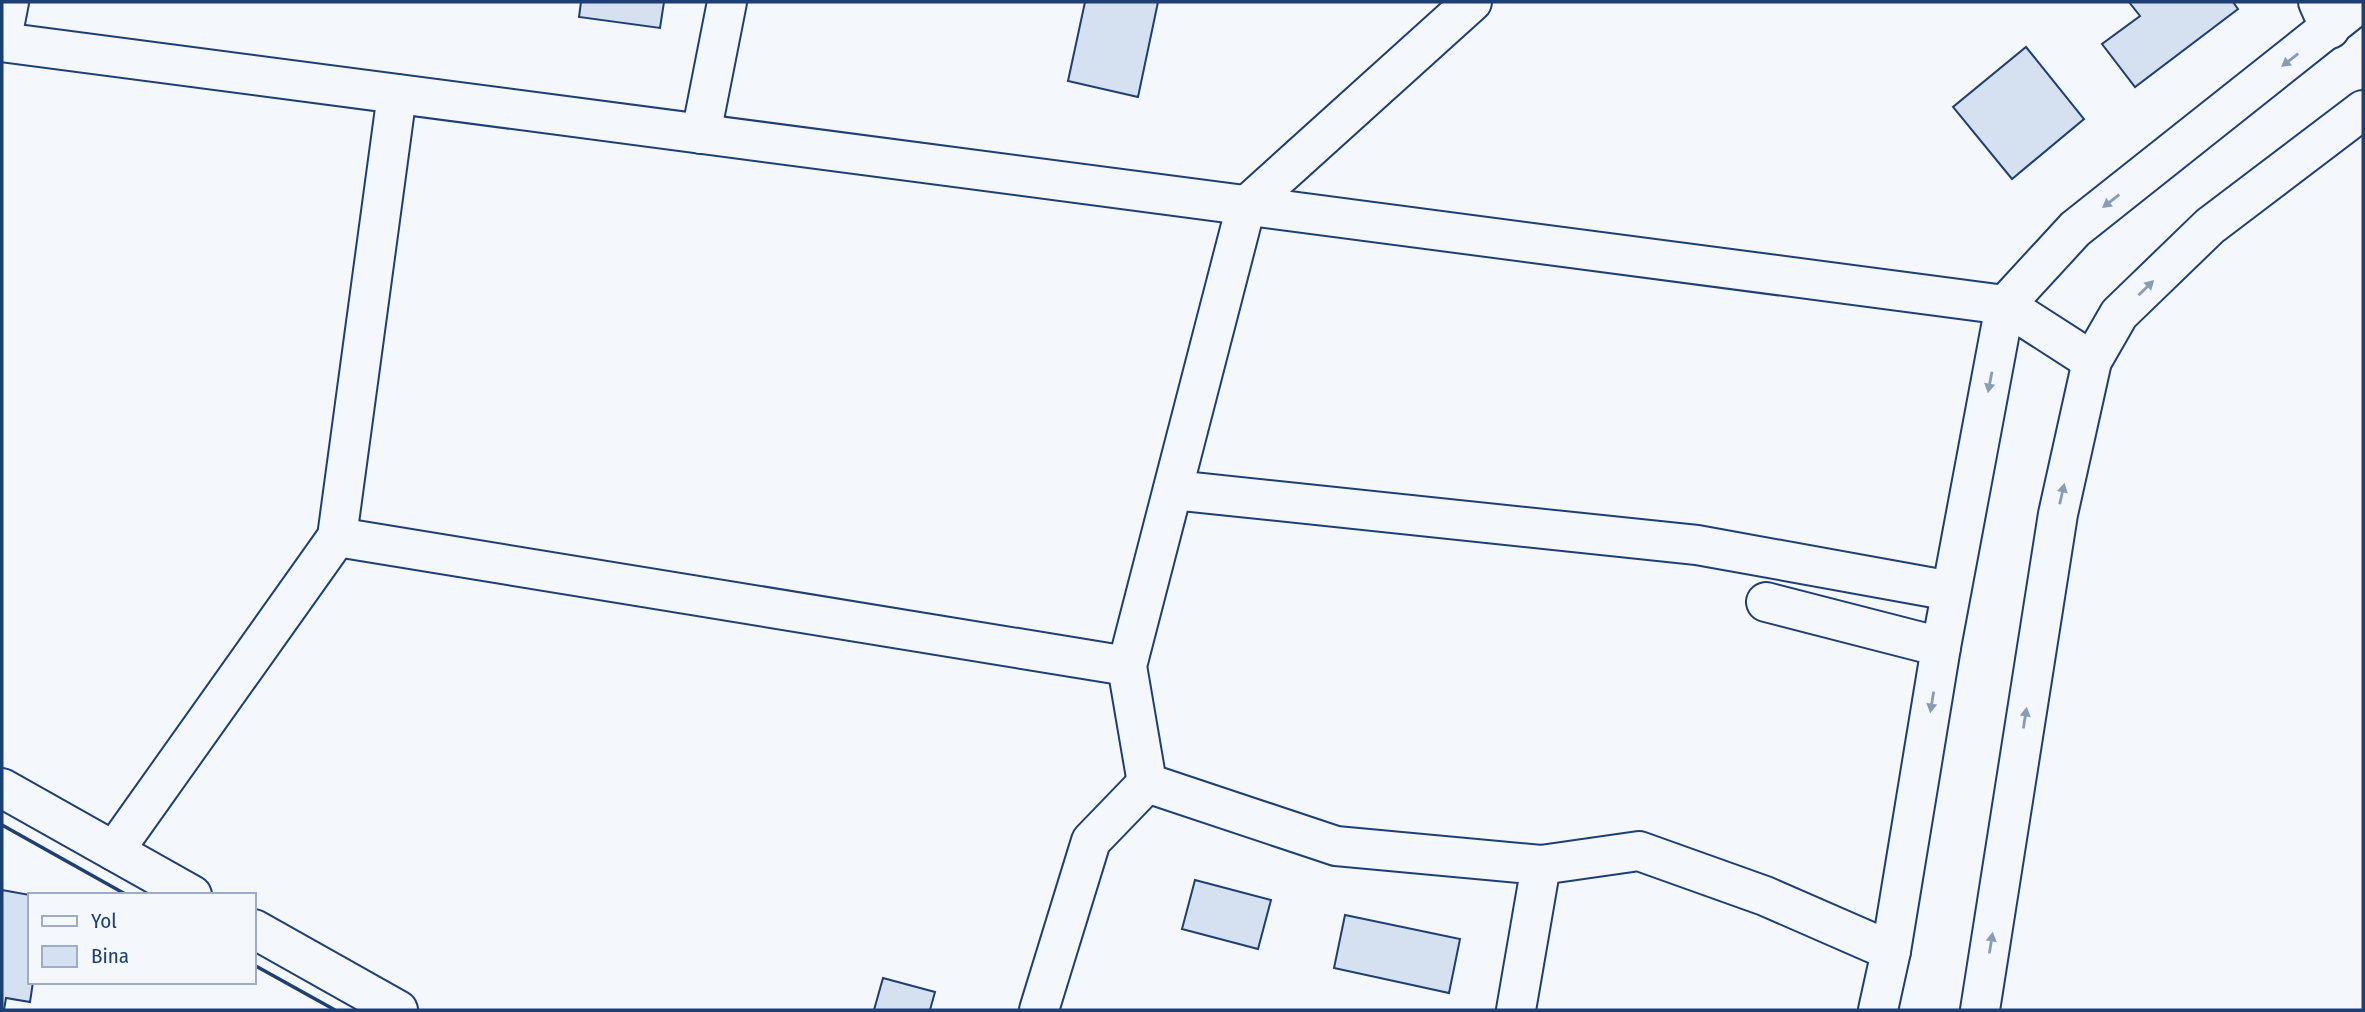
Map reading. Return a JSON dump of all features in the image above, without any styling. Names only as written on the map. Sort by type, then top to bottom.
[{"type":"street","points":[[9,2],[2,40],[2005,306],[2091,361]]},
{"type":"street","points":[[701,134],[727,2]]},
{"type":"street","points":[[1147,783],[1127,666],[1246,206],[1472,2]]},
{"type":"street","points":[[1878,1010],[1891,951],[1951,591],[2005,306],[2075,229],[2324,15],[2361,2]]},
{"type":"street","points":[[114,851],[337,537],[397,94]]},
{"type":"street","points":[[1980,1010],[2058,514],[2091,361],[2119,314],[2210,226],[2363,110]]},
{"type":"street","points":[[1172,490],[1698,545],[1951,591]]},
{"type":"street","points":[[337,537],[1127,666]]},
{"type":"street","points":[[1766,602],[1941,647]]},
{"type":"street","points":[[1147,783],[1336,846],[1541,865],[1639,851],[1765,897],[1891,951]]},
{"type":"street","points":[[1038,1010],[1091,841],[1147,783]]},
{"type":"street","points":[[2,788],[188,893]]},
{"type":"street","points":[[1516,1010],[1541,865]]},
{"type":"street","points":[[256,930],[398,1010]]},
{"type":"building","points":[[581,2],[664,2],[660,28],[579,17]]},
{"type":"building","points":[[1085,2],[1158,2],[1138,97],[1068,81]]},
{"type":"building","points":[[2129,2],[2233,2],[2238,9],[2135,87],[2102,44],[2140,16]]},
{"type":"building","points":[[2026,47],[2084,119],[2012,179],[1953,107]]},
{"type":"building","points":[[1195,880],[1271,900],[1258,949],[1182,929]]},
{"type":"building","points":[[2,890],[28,895],[28,984],[33,984],[30,1002],[6,998],[2,1010]]},
{"type":"building","points":[[1345,915],[1460,939],[1449,993],[1334,968]]},
{"type":"building","points":[[883,978],[935,992],[930,1010],[874,1010]]},
{"type":"wall","points":[[2,825],[123,893]]},
{"type":"wall","points":[[256,966],[335,1010]]}]
